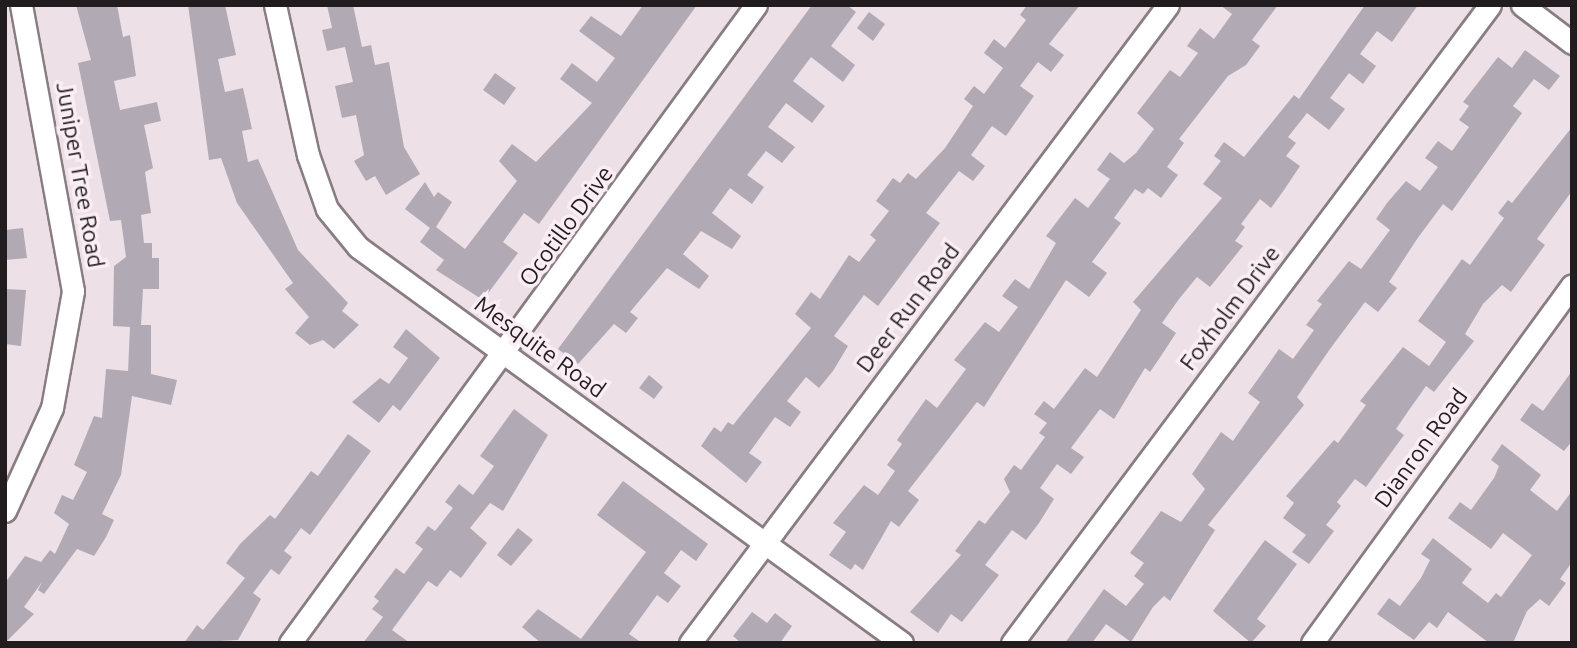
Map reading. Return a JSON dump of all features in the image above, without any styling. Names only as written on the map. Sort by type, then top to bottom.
[{"type":"street","name":"Juniper Tree Road","points":[[5,511],[52,408],[73,291],[21,5]]},
{"type":"street","name":"Mesquite Road","points":[[275,5],[327,209],[358,247],[902,643]]},
{"type":"street","name":"Ocotillo Drive","points":[[290,643],[506,355],[756,5]]},
{"type":"street","name":"Deer Run Road","points":[[690,643],[1168,5]]},
{"type":"street","name":"Foxholm Drive","points":[[1012,643],[1490,5]]},
{"type":"street","points":[[1522,5],[1572,43]]},
{"type":"street","name":"Dianron Road","points":[[1312,643],[1572,285]]},
{"type":"building","points":[[76,5],[117,5],[123,37],[130,35],[136,76],[114,81],[120,110],[157,102],[161,121],[144,125],[153,168],[145,172],[151,213],[141,215],[144,243],[152,243],[152,258],[159,258],[159,289],[143,289],[141,325],[151,325],[151,374],[177,380],[171,405],[132,396],[121,475],[102,514],[114,520],[106,537],[94,556],[77,549],[44,594],[38,590],[42,582],[24,607],[34,614],[5,643],[5,583],[25,556],[41,562],[50,550],[55,554],[69,524],[54,513],[62,495],[73,500],[87,472],[74,465],[94,416],[102,418],[106,369],[128,371],[130,327],[113,326],[114,266],[126,257],[121,220],[110,221],[78,63],[91,60]]},
{"type":"building","points":[[188,5],[225,5],[236,55],[218,59],[225,92],[243,88],[252,129],[242,131],[248,162],[258,159],[298,250],[348,303],[342,311],[359,325],[334,349],[323,340],[310,345],[295,333],[309,317],[285,289],[293,283],[237,203],[221,158],[209,160]]},
{"type":"building","points":[[327,5],[353,5],[362,47],[371,45],[375,65],[389,62],[404,147],[420,174],[386,195],[375,176],[366,181],[354,161],[364,155],[356,115],[342,118],[335,86],[353,82],[345,47],[327,51],[322,30],[332,28]]},
{"type":"building","points":[[643,5],[697,5],[539,224],[524,213],[503,242],[518,253],[483,300],[436,270],[444,260],[420,242],[430,228],[405,209],[425,182],[434,197],[438,192],[452,202],[436,227],[465,249],[517,181],[499,161],[512,144],[536,162],[592,103],[560,79],[572,63],[597,82],[615,58],[579,31],[591,16],[621,36]]},
{"type":"building","points":[[812,5],[847,5],[856,12],[831,46],[855,65],[843,82],[811,57],[793,81],[825,106],[812,123],[786,103],[768,127],[795,147],[782,163],[766,151],[747,175],[764,187],[752,204],[730,188],[712,213],[741,236],[732,249],[701,231],[683,254],[709,276],[699,289],[667,268],[630,312],[638,318],[626,333],[614,324],[578,364],[558,349]]},
{"type":"building","points":[[1027,5],[1080,5],[1049,44],[1064,55],[1051,72],[1038,62],[1020,86],[1034,96],[1006,136],[992,126],[971,155],[985,166],[973,181],[959,171],[926,213],[940,223],[878,306],[864,295],[834,336],[848,346],[833,371],[819,388],[806,377],[787,401],[801,412],[790,427],[775,417],[749,453],[762,462],[746,483],[701,446],[714,427],[721,432],[728,422],[733,425],[811,328],[795,314],[811,292],[820,299],[849,255],[859,262],[876,240],[870,235],[889,211],[876,201],[893,178],[900,183],[908,173],[916,179],[945,148],[973,106],[964,99],[974,86],[984,94],[1003,68],[984,53],[994,39],[1005,48],[1026,20],[1020,15]]},
{"type":"building","points":[[1220,5],[1278,5],[1252,40],[1260,46],[1246,65],[1228,76],[1179,139],[1184,143],[1167,167],[1178,175],[1161,198],[1148,188],[1143,194],[1135,189],[1114,218],[1121,223],[1092,262],[1107,273],[1089,297],[1066,280],[984,407],[977,402],[908,491],[919,500],[899,527],[891,521],[863,570],[855,564],[851,570],[829,555],[846,532],[833,523],[864,485],[878,495],[895,471],[887,465],[902,444],[897,440],[926,399],[937,408],[966,369],[954,360],[985,322],[999,332],[1018,307],[1002,296],[1015,279],[1029,289],[1056,243],[1046,236],[1075,198],[1088,208],[1110,179],[1097,170],[1110,152],[1124,163],[1136,153],[1154,129],[1137,113],[1170,70],[1180,77],[1198,53],[1187,46],[1200,28],[1214,39],[1232,14]]},
{"type":"building","points":[[1365,5],[1418,5],[1392,42],[1377,31],[1360,54],[1376,66],[1363,84],[1349,73],[1330,98],[1345,109],[1329,130],[1307,113],[1288,137],[1296,143],[1286,156],[1300,166],[1284,190],[1271,208],[1260,199],[1241,224],[1245,227],[1235,241],[1243,246],[1210,287],[1197,277],[1179,299],[1162,323],[1176,333],[1150,372],[1145,368],[1114,419],[1100,409],[1071,448],[1084,457],[1071,474],[1057,464],[1040,488],[1054,499],[1039,523],[1026,540],[1012,530],[985,565],[999,575],[962,622],[951,614],[938,633],[910,612],[961,555],[955,551],[979,520],[985,524],[1010,492],[1004,479],[1014,465],[1021,470],[1045,437],[1039,433],[1047,423],[1034,414],[1044,401],[1054,409],[1085,368],[1097,377],[1141,310],[1133,302],[1222,198],[1203,184],[1221,161],[1214,156],[1224,142],[1244,157],[1294,95],[1299,99]]},
{"type":"building","points":[[869,12],[885,24],[873,41],[857,28]]},
{"type":"building","points":[[1525,50],[1560,76],[1549,90],[1534,79],[1513,106],[1522,113],[1452,211],[1443,204],[1417,239],[1389,282],[1397,288],[1378,312],[1365,302],[1330,349],[1297,397],[1304,405],[1208,525],[1215,530],[1170,601],[1164,596],[1153,607],[1131,642],[1106,624],[1092,643],[1065,643],[1104,589],[1126,606],[1144,584],[1134,576],[1144,563],[1130,553],[1161,511],[1181,522],[1205,489],[1192,474],[1221,432],[1233,441],[1260,402],[1248,393],[1279,349],[1293,359],[1314,330],[1306,325],[1322,304],[1317,301],[1349,261],[1361,269],[1390,230],[1376,219],[1387,203],[1406,181],[1420,191],[1438,167],[1425,158],[1438,141],[1452,151],[1469,127],[1459,120],[1469,106],[1463,102],[1498,57],[1512,68]]},
{"type":"building","points":[[495,73],[516,88],[504,105],[483,90]]},
{"type":"building","points":[[1572,127],[1572,191],[1537,239],[1545,245],[1511,292],[1502,285],[1483,304],[1465,334],[1474,341],[1434,392],[1426,386],[1396,429],[1404,435],[1366,487],[1355,479],[1337,502],[1341,506],[1326,525],[1334,531],[1309,564],[1292,552],[1306,535],[1283,518],[1294,503],[1286,496],[1334,440],[1338,443],[1366,405],[1360,401],[1403,347],[1429,366],[1446,342],[1418,321],[1462,259],[1470,265],[1504,218],[1498,213],[1508,200],[1512,203]]},
{"type":"building","points":[[23,228],[27,258],[5,260],[5,230]]},
{"type":"building","points":[[5,289],[26,290],[21,346],[5,344]]},
{"type":"building","points":[[406,329],[440,358],[400,411],[393,405],[379,423],[352,402],[380,378],[389,384],[408,358],[393,347]]},
{"type":"building","points":[[1572,371],[1572,441],[1564,451],[1520,420],[1532,403],[1543,411]]},
{"type":"building","points":[[649,375],[663,387],[654,399],[639,388]]},
{"type":"building","points":[[514,409],[548,435],[503,511],[490,503],[470,528],[487,543],[461,578],[450,570],[437,587],[428,581],[392,630],[410,643],[363,643],[383,617],[372,609],[379,601],[374,597],[396,568],[404,574],[423,549],[415,543],[428,526],[435,531],[453,508],[445,502],[459,484],[473,495],[494,466],[480,456]]},
{"type":"building","points":[[348,434],[371,451],[310,535],[301,528],[284,551],[292,557],[279,575],[271,569],[253,593],[261,599],[238,640],[184,643],[197,625],[203,630],[245,578],[226,563],[240,544],[270,515],[275,519],[311,471],[318,476]]},
{"type":"building","points":[[1502,444],[1541,475],[1530,490],[1557,511],[1572,491],[1572,562],[1560,579],[1566,583],[1549,606],[1540,599],[1527,611],[1513,643],[1489,643],[1448,612],[1437,628],[1429,622],[1414,640],[1377,614],[1389,598],[1400,606],[1421,578],[1430,560],[1421,554],[1433,538],[1472,569],[1462,583],[1488,603],[1496,593],[1501,597],[1532,555],[1503,533],[1491,549],[1448,518],[1460,502],[1471,510],[1494,478],[1499,466],[1491,460]]},
{"type":"building","points":[[623,481],[708,544],[696,561],[681,550],[664,573],[681,586],[668,603],[657,595],[629,634],[642,643],[541,643],[522,627],[538,609],[581,639],[646,552],[597,515]]},
{"type":"building","points":[[518,528],[533,540],[511,566],[497,555]]},
{"type":"building","points":[[1265,540],[1297,564],[1257,619],[1266,626],[1251,643],[1213,611]]},
{"type":"building","points":[[752,612],[767,623],[775,613],[792,626],[780,643],[741,643],[733,636]]}]
